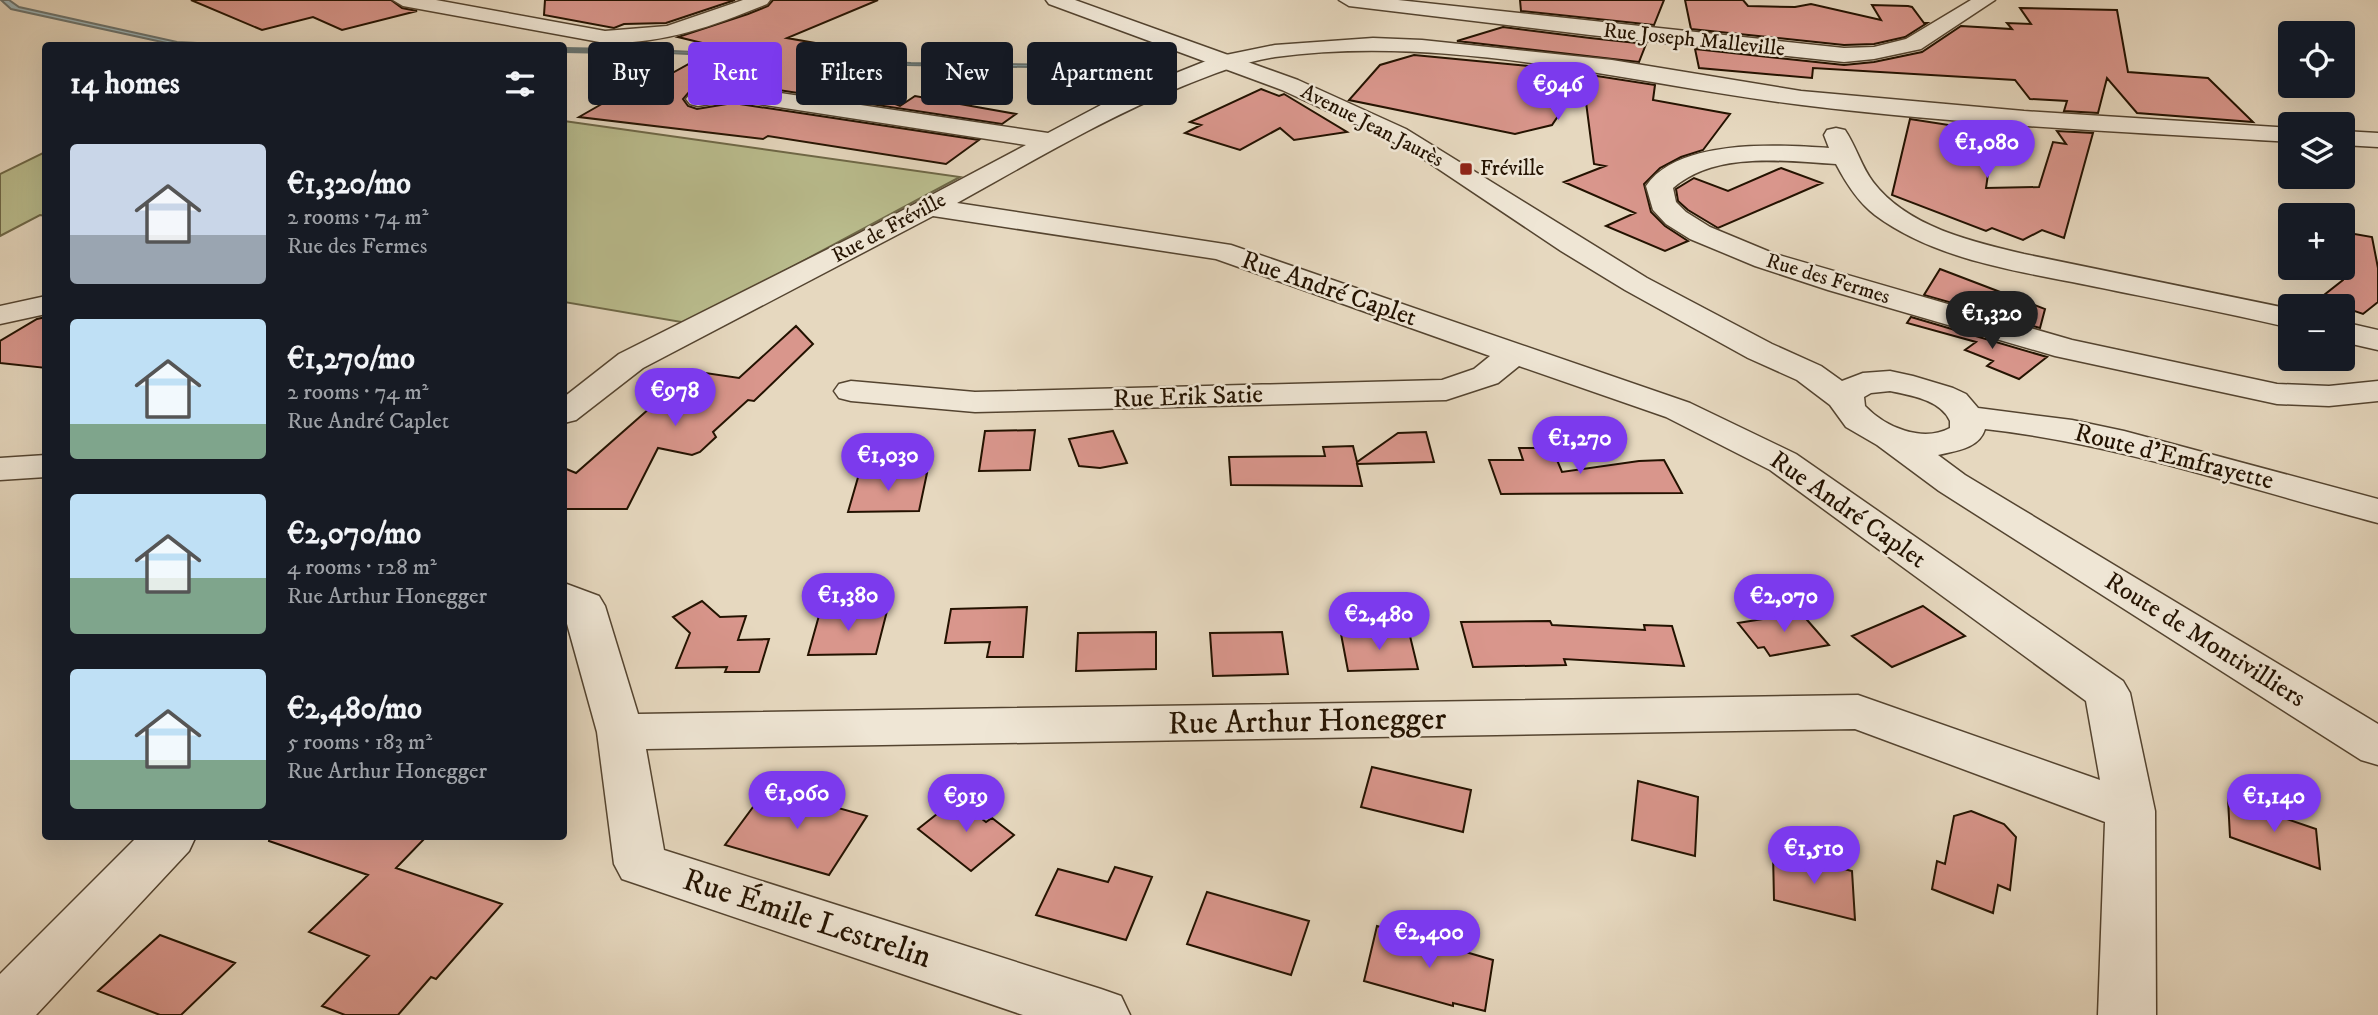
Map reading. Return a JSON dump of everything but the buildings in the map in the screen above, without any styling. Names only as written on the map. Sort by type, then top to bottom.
[{"type":"street","points":[[403,0],[605,37],[629,38],[671,34],[760,0]]},
{"type":"street","name":"Avenue Jean Jaurès","points":[[1056,0],[1290,85],[1428,150],[1571,245],[1636,284],[1702,317],[1759,351],[1809,373],[1846,400],[1853,416],[1889,437]]},
{"type":"street","name":"Rue Joseph Malleville","points":[[1349,0],[1588,19],[1804,52],[1874,53],[1913,44],[1985,0]]},
{"type":"street","name":"Rue de Fréville","points":[[567,411],[631,361],[929,207],[1124,102],[1224,62],[1275,51],[1332,46],[1422,46],[1612,67],[1801,98],[2024,118],[2278,134]]},
{"type":"street","points":[[1801,98],[1836,134],[1857,181],[1886,211],[1932,234],[1962,246],[2020,262],[2278,316]]},
{"type":"street","points":[[782,100],[1050,141]]},
{"type":"street","points":[[2355,139],[2378,140]]},
{"type":"street","name":"Rue des Fermes","points":[[1846,157],[1780,153],[1727,157],[1696,163],[1668,176],[1659,186],[1663,204],[1676,218],[1700,233],[1765,260],[2067,349],[2277,394],[2329,396],[2378,391]]},
{"type":"street","name":"Rue André Caplet","points":[[929,207],[1221,251],[1678,410],[1783,462],[2107,693],[2130,811],[2127,1015]]},
{"type":"street","points":[[0,315],[42,306]]},
{"type":"street","name":"Avenue Jean Jaurès","points":[[1702,317],[1824,366],[1876,381],[1904,383],[1938,393],[1961,409],[1962,429]]},
{"type":"street","points":[[2355,335],[2378,340]]},
{"type":"street","name":"Rue Erik Satie","points":[[851,391],[975,402],[1446,390],[1486,376],[1514,353]]},
{"type":"street","points":[[1846,400],[1853,387],[1876,381]]},
{"type":"street","name":"Route d'Emfrayette","points":[[1889,437],[1921,444],[1962,429],[2012,421],[2081,432],[2219,466],[2378,511]]},
{"type":"street","name":"Route de Montivilliers","points":[[1962,429],[1958,454],[1967,470],[1993,499],[2032,533]]},
{"type":"street","name":"Route de Montivilliers","points":[[1889,437],[1952,483],[2378,747]]},
{"type":"street","points":[[0,469],[42,466]]},
{"type":"street","points":[[567,598],[583,606],[620,732]]},
{"type":"street","name":"Rue Arthur Honegger","points":[[620,732],[1858,712],[2130,811]]},
{"type":"street","name":"Rue Émile Lestrelin","points":[[620,732],[640,864],[1101,1015]]},
{"type":"street","points":[[0,1013],[167,840]]},
{"type":"green space","points":[[567,121],[960,177],[687,323],[567,303]]},
{"type":"green space","points":[[42,153],[42,215],[0,236],[0,174]]},
{"type":"water","points":[[1,0],[9,0],[19,7],[177,42],[162,42],[11,9]]},
{"type":"water","points":[[674,51],[688,52],[688,54],[674,53]]},
{"type":"water","points":[[782,56],[796,57],[796,59],[782,59]]},
{"type":"water","points":[[1013,64],[1027,64],[1027,67],[1013,67]]},
{"type":"waterway","points":[[567,50],[588,50]]},
{"type":"place","name":"Fréville","points":[[1466,169]]}]
